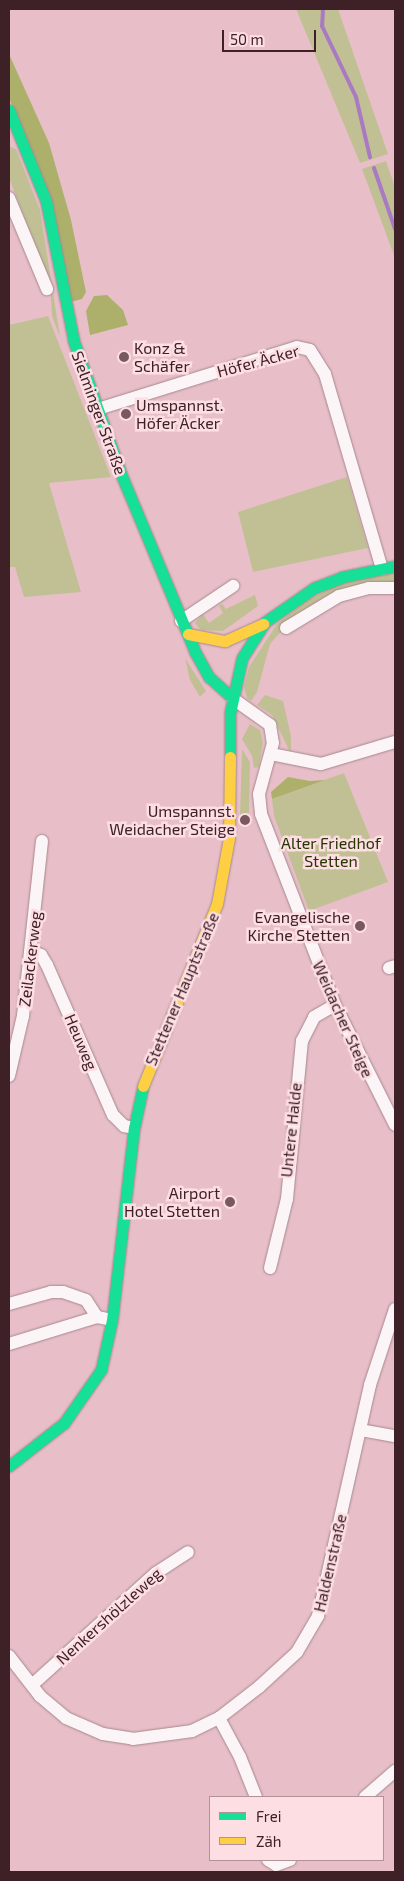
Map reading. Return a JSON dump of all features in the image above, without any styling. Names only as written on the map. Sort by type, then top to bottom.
[{"type":"street","name":"Sielminger Straße","points":[[9,110],[14,132],[46,201],[60,256],[70,328],[98,409],[181,621],[209,677],[232,698]]},
{"type":"street","points":[[9,198],[47,289]]},
{"type":"street","name":"Höfer Äcker","points":[[98,409],[297,347],[310,350],[325,374],[382,569]]},
{"type":"street","name":"Stettener Hauptstraße","points":[[9,1466],[73,1413],[101,1370],[112,1320],[134,1128],[144,1081],[160,1037],[209,926],[224,877],[232,698],[242,658],[265,622],[314,588],[395,566]]},
{"type":"street","points":[[181,621],[233,586]]},
{"type":"street","points":[[286,628],[308,612],[346,593],[369,588],[395,588]]},
{"type":"street","points":[[188,634],[225,641],[265,622]]},
{"type":"street","name":"Weidacher Steige","points":[[232,698],[270,725],[271,754],[259,794],[261,814],[335,1005],[395,1126]]},
{"type":"street","points":[[271,754],[321,764],[395,742]]},
{"type":"street","name":"Zeilackerweg","points":[[9,1076],[23,1016],[42,841]]},
{"type":"street","name":"Heuweg","points":[[31,951],[41,955],[47,965],[113,1114],[124,1126],[134,1128]]},
{"type":"street","name":"Untere Halde","points":[[270,1268],[286,1199],[302,1041],[314,1017],[335,1005]]},
{"type":"street","points":[[9,1304],[51,1292],[63,1292],[86,1300],[97,1317]]},
{"type":"street","name":"Haldenstraße","points":[[9,1656],[54,1710],[103,1734],[133,1739],[163,1738],[192,1731],[218,1718],[297,1652],[312,1629],[323,1599],[377,1359],[395,1309]]},
{"type":"street","points":[[9,1344],[97,1317],[112,1320]]},
{"type":"street","points":[[360,1430],[395,1436]]},
{"type":"street","name":"Nenkershölzleweg","points":[[32,1685],[156,1573],[188,1552]]},
{"type":"street","points":[[218,1718],[240,1757],[256,1796]]},
{"type":"street","points":[[366,1796],[395,1771]]},
{"type":"street","points":[[270,1861],[276,1865],[287,1861]]},
{"type":"green space","points":[[296,9],[338,9],[388,154],[360,163]]},
{"type":"green space","points":[[9,54],[49,143],[71,220],[86,292],[82,299],[70,302],[17,115],[9,99]]},
{"type":"green space","points":[[9,146],[16,149],[40,210],[60,337],[52,316],[50,282],[9,178]]},
{"type":"green space","points":[[386,161],[395,187],[395,258],[362,169]]},
{"type":"green space","points":[[107,295],[123,310],[128,325],[90,335],[86,311],[94,296]]},
{"type":"green space","points":[[48,316],[111,477],[49,483],[81,592],[24,597],[15,567],[9,567],[9,325]]},
{"type":"green space","points":[[347,477],[368,548],[253,572],[238,512]]},
{"type":"green space","points":[[395,572],[395,584],[325,597],[293,618],[270,644],[257,692],[251,701],[247,698],[244,687],[249,667],[277,624],[306,601],[337,585]]},
{"type":"green space","points":[[255,595],[258,606],[223,631],[201,630],[195,623],[203,614],[209,623],[223,613],[219,606],[222,604],[226,609]]},
{"type":"green space","points":[[185,658],[206,691],[200,697],[190,680]]},
{"type":"green space","points":[[265,695],[283,701],[291,736],[291,754],[272,715],[257,705]]},
{"type":"green space","points":[[250,724],[260,730],[263,742],[259,767],[254,768],[252,756],[242,739]]},
{"type":"green space","points":[[242,749],[250,762],[249,813],[240,816]]},
{"type":"green space","name":"Alter Friedhof Stetten","points":[[344,773],[388,882],[309,911],[274,816],[272,799]]},
{"type":"green space","points":[[288,777],[310,781],[325,780],[272,799],[271,792]]},
{"type":"waterway","points":[[323,9],[322,26],[356,97],[370,157]]},
{"type":"waterway","points":[[374,168],[395,229]]},
{"type":"traffic: fast","points":[[9,110],[46,201],[74,342],[121,474],[195,652],[209,677],[232,698]]},
{"type":"traffic: fast","points":[[230,757],[230,713],[242,658],[265,622],[314,588],[342,577],[395,566]]},
{"type":"traffic: fast","points":[[9,1466],[64,1423],[101,1370],[112,1320],[134,1128],[143,1086]]},
{"type":"traffic: slow","points":[[188,634],[225,641],[263,624]]},
{"type":"traffic: slow","points":[[143,1086],[217,904],[229,838],[230,757]]},
{"type":"place","name":"Konz & Schäfer","points":[[124,357]]},
{"type":"place","name":"Umspannst. Höfer Äcker","points":[[126,414]]},
{"type":"place","name":"Umspannst. Weidacher Steige","points":[[245,820]]},
{"type":"place","name":"Evangelische Kirche Stetten","points":[[360,926]]},
{"type":"place","name":"Airport Hotel Stetten","points":[[230,1202]]}]
